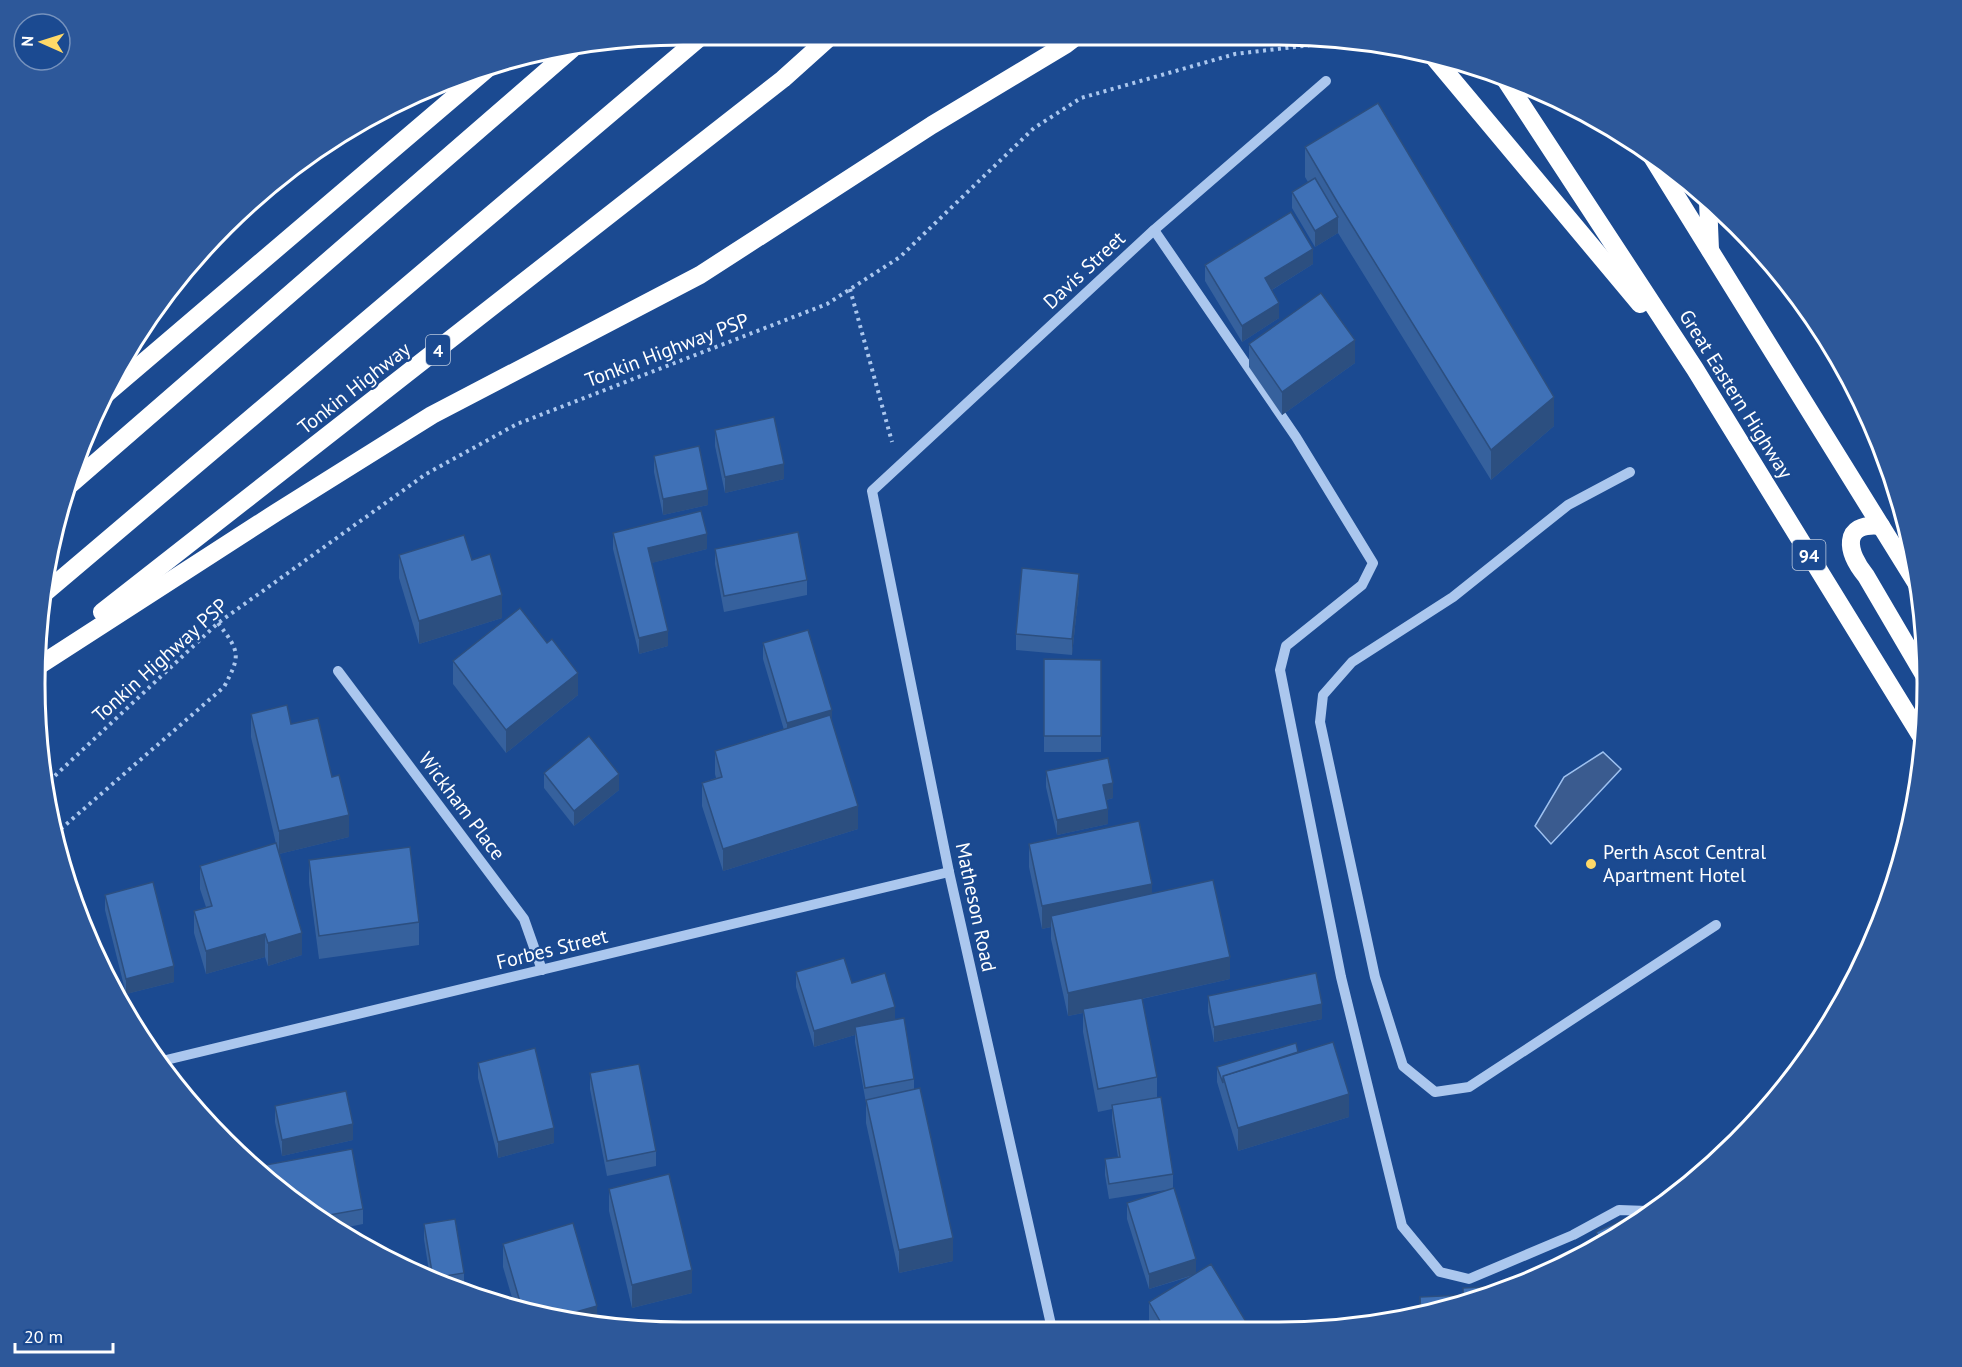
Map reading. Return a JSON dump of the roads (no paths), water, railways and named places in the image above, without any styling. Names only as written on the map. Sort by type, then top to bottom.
[{"type":"highway","name":"Tonkin Highway","points":[[52,587],[690,45]]},
{"type":"highway","name":"Tonkin Highway","points":[[46,659],[783,79],[820,45]]},
{"type":"highway","points":[[46,659],[432,415],[700,275],[932,125],[1065,45]]},
{"type":"highway","points":[[80,477],[564,56]]},
{"type":"highway","points":[[1441,66],[1695,369]]},
{"type":"highway","points":[[122,380],[473,81]]},
{"type":"highway","name":"Great Eastern Highway","points":[[1512,90],[1695,369],[1916,728]]},
{"type":"highway","points":[[1662,174],[1906,567]]},
{"type":"highway","points":[[1708,212],[1710,251]]},
{"type":"highway","name":"94","points":[[1881,526],[1869,525],[1856,531],[1851,540],[1850,549],[1916,662]]},
{"type":"street","name":"Davis Street","points":[[872,491],[1154,230],[1326,81]]},
{"type":"street","points":[[1154,230],[1296,437],[1373,563],[1362,585],[1286,646],[1280,670],[1341,977],[1402,1226],[1440,1272],[1469,1279],[1573,1234],[1619,1210],[1638,1211]]},
{"type":"street","points":[[1629,472],[1568,505],[1453,597],[1352,662],[1323,695],[1320,722],[1375,977],[1403,1066],[1434,1092],[1469,1087],[1716,925]]},
{"type":"street","name":"Matheson Road","points":[[872,491],[949,872],[1050,1322]]},
{"type":"street","name":"Wickham Place","points":[[338,671],[524,919],[542,970]]},
{"type":"street","name":"Forbes Street","points":[[168,1060],[949,872]]},
{"type":"water","points":[[1603,752],[1621,769],[1551,844],[1535,826],[1564,777]]},
{"type":"place","name":"Perth Ascot Central Apartment Hotel","points":[[1591,864]]}]
